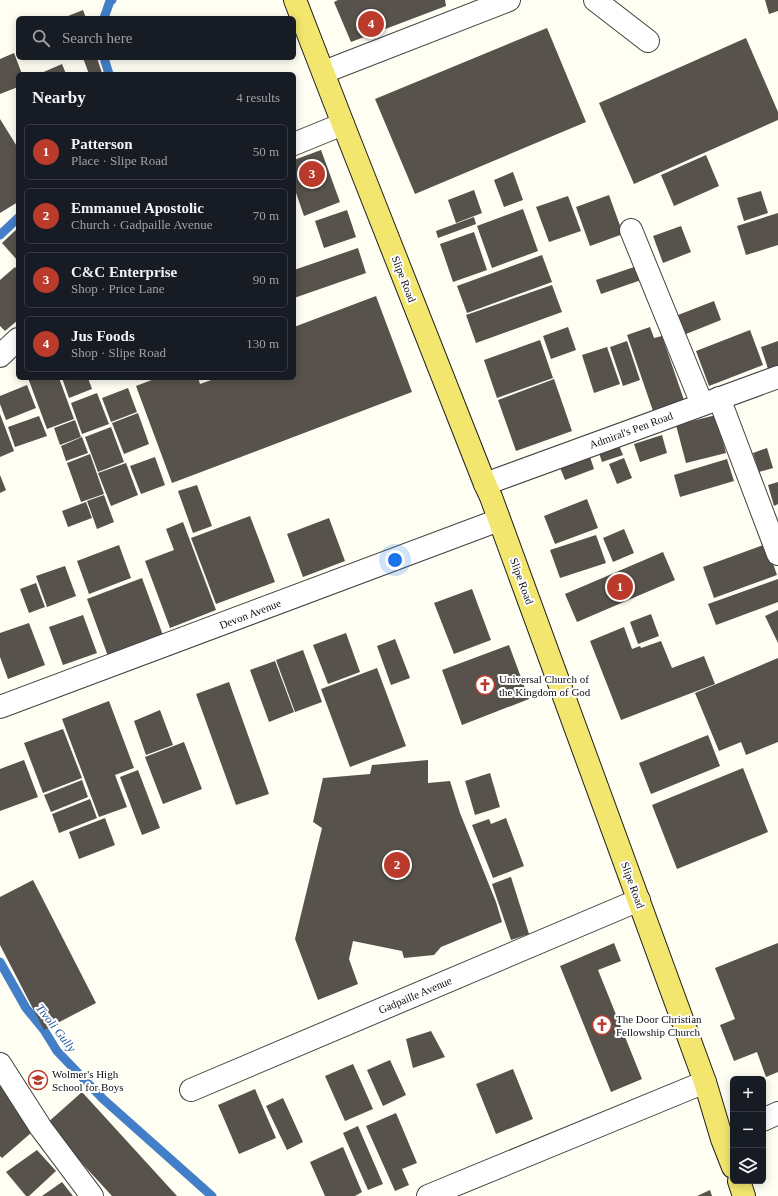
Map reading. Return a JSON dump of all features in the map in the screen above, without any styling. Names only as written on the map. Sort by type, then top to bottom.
[{"type":"main road","name":"Slipe Road","points":[[295,0],[491,497],[705,1082],[728,1137],[730,1149]]},
{"type":"main road","points":[[740,1184],[744,1196]]},
{"type":"street","points":[[324,72],[509,0]]},
{"type":"street","points":[[595,0],[648,40]]},
{"type":"street","points":[[296,143],[343,124]]},
{"type":"street","points":[[631,230],[711,401],[778,554]]},
{"type":"street","points":[[0,356],[16,341]]},
{"type":"street","name":"Admiral's Pen Road","points":[[485,484],[778,377]]},
{"type":"street","name":"Devon Avenue","points":[[0,707],[499,520]]},
{"type":"street","name":"Gadpaille Avenue","points":[[191,1090],[639,900]]},
{"type":"street","points":[[0,1064],[40,1128],[92,1196]]},
{"type":"street","points":[[428,1196],[705,1082]]},
{"type":"street","points":[[766,1119],[778,1113]]},
{"type":"building","points":[[338,0],[445,0],[446,6],[351,42],[334,2]]},
{"type":"building","points":[[765,0],[778,0],[778,11],[769,14]]},
{"type":"building","points":[[83,10],[85,16],[68,16]]},
{"type":"building","points":[[547,28],[586,122],[415,194],[375,99]]},
{"type":"building","points":[[746,38],[778,112],[778,120],[634,184],[599,103]]},
{"type":"building","points":[[14,53],[21,72],[16,72],[16,88],[0,94],[0,59]]},
{"type":"building","points":[[84,60],[98,60],[102,72],[88,72]]},
{"type":"building","points":[[62,64],[65,72],[44,72]]},
{"type":"building","points":[[0,119],[16,145],[16,203],[0,213]]},
{"type":"building","points":[[321,150],[340,202],[304,216],[296,193],[296,159]]},
{"type":"building","points":[[706,155],[719,186],[674,206],[661,175]]},
{"type":"building","points":[[513,172],[523,200],[504,207],[494,180]]},
{"type":"building","points":[[474,190],[482,213],[456,223],[448,200]]},
{"type":"building","points":[[761,191],[768,213],[744,221],[737,198]]},
{"type":"building","points":[[609,195],[623,234],[590,246],[576,207]]},
{"type":"building","points":[[568,196],[581,231],[549,242],[536,207]]},
{"type":"building","points":[[523,209],[538,251],[492,268],[477,226]]},
{"type":"building","points":[[347,210],[356,237],[324,248],[315,221]]},
{"type":"building","points":[[778,213],[778,245],[746,255],[737,226]]},
{"type":"building","points":[[474,217],[476,224],[438,238],[436,231]]},
{"type":"building","points":[[681,226],[691,252],[663,263],[653,236]]},
{"type":"building","points":[[16,230],[16,259],[2,243]]},
{"type":"building","points":[[474,232],[487,270],[453,282],[440,244]]},
{"type":"building","points":[[358,248],[366,273],[296,297],[296,269]]},
{"type":"building","points":[[542,255],[552,282],[467,313],[457,286]]},
{"type":"building","points":[[640,265],[644,279],[601,294],[596,280]]},
{"type":"building","points":[[15,267],[16,322],[5,331],[0,326],[0,280]]},
{"type":"building","points":[[552,285],[562,312],[476,343],[466,315]]},
{"type":"building","points":[[376,296],[412,392],[172,483],[136,386],[152,380],[199,380],[200,384],[211,380],[296,380],[296,326]]},
{"type":"building","points":[[714,301],[721,320],[686,334],[678,315]]},
{"type":"building","points":[[568,327],[576,350],[551,359],[543,336]]},
{"type":"building","points":[[650,327],[654,338],[662,336],[684,400],[653,411],[627,335]]},
{"type":"building","points":[[750,330],[763,365],[709,386],[696,351]]},
{"type":"building","points":[[540,340],[553,378],[497,398],[484,360]]},
{"type":"building","points":[[627,341],[640,380],[623,386],[610,347]]},
{"type":"building","points":[[778,341],[778,369],[769,372],[761,347]]},
{"type":"building","points":[[607,347],[620,384],[594,393],[582,355]]},
{"type":"building","points":[[554,379],[572,431],[516,451],[498,400]]},
{"type":"building","points":[[29,380],[60,380],[74,419],[47,429]]},
{"type":"building","points":[[63,380],[89,380],[92,389],[69,398]]},
{"type":"building","points":[[27,385],[36,408],[6,420],[0,404],[0,396]]},
{"type":"building","points":[[128,388],[137,412],[111,422],[102,398]]},
{"type":"building","points":[[97,393],[109,424],[82,434],[71,403]]},
{"type":"building","points":[[138,413],[149,444],[124,454],[112,423]]},
{"type":"building","points":[[0,414],[14,451],[0,457]]},
{"type":"building","points":[[716,415],[726,453],[686,463],[676,425]]},
{"type":"building","points":[[39,416],[47,436],[15,447],[8,427]]},
{"type":"building","points":[[75,420],[81,437],[60,445],[54,428]]},
{"type":"building","points":[[111,427],[124,462],[98,472],[85,437]]},
{"type":"building","points":[[662,435],[667,453],[640,462],[634,444]]},
{"type":"building","points":[[82,437],[88,453],[66,461],[61,446]]},
{"type":"building","points":[[618,443],[623,455],[602,462],[598,450]]},
{"type":"building","points":[[767,448],[773,468],[759,472],[753,453]]},
{"type":"building","points":[[90,454],[104,494],[81,502],[67,463]]},
{"type":"building","points":[[589,454],[594,469],[565,480],[559,465]]},
{"type":"building","points":[[155,457],[165,485],[141,494],[130,466]]},
{"type":"building","points":[[624,458],[632,478],[617,484],[609,464]]},
{"type":"building","points":[[727,459],[734,481],[680,497],[674,475]]},
{"type":"building","points":[[126,463],[138,495],[111,506],[98,473]]},
{"type":"building","points":[[0,475],[6,490],[0,493]]},
{"type":"building","points":[[778,482],[778,504],[774,506],[768,485]]},
{"type":"building","points":[[197,485],[212,526],[193,533],[178,491]]},
{"type":"building","points":[[104,495],[114,522],[97,529],[87,501]]},
{"type":"building","points":[[587,499],[598,528],[555,544],[544,516]]},
{"type":"building","points":[[86,502],[92,518],[68,527],[62,511]]},
{"type":"building","points":[[250,516],[275,582],[216,604],[191,538]]},
{"type":"building","points":[[329,518],[345,561],[303,577],[287,534]]},
{"type":"building","points":[[183,522],[216,610],[170,628],[145,561],[174,550],[166,529]]},
{"type":"building","points":[[624,529],[634,553],[613,562],[603,538]]},
{"type":"building","points":[[596,535],[606,563],[560,578],[550,550]]},
{"type":"building","points":[[766,544],[777,575],[714,598],[703,567]]},
{"type":"building","points":[[119,545],[131,578],[89,594],[77,561]]},
{"type":"building","points":[[663,552],[675,580],[577,622],[565,594]]},
{"type":"building","points":[[65,566],[76,596],[47,607],[36,576]]},
{"type":"building","points":[[142,578],[164,638],[109,659],[87,599]]},
{"type":"building","points":[[778,579],[778,602],[716,625],[708,604]]},
{"type":"building","points":[[36,583],[45,607],[29,613],[20,589]]},
{"type":"building","points":[[472,589],[491,640],[454,654],[434,603]]},
{"type":"building","points":[[778,610],[778,643],[765,616]]},
{"type":"building","points":[[651,614],[659,636],[638,644],[630,622]]},
{"type":"building","points":[[83,615],[97,653],[63,665],[49,627]]},
{"type":"building","points":[[29,623],[45,665],[8,679],[0,657],[0,633]]},
{"type":"building","points":[[624,627],[632,649],[640,646],[641,648],[661,641],[672,668],[704,656],[715,684],[621,720],[590,641]]},
{"type":"building","points":[[346,633],[360,672],[328,684],[313,645]]},
{"type":"building","points":[[395,639],[410,678],[391,685],[377,646]]},
{"type":"building","name":"Universal Church of the Kingdom of God","points":[[509,645],[529,699],[462,725],[442,670]]},
{"type":"building","points":[[303,650],[322,702],[295,712],[276,660]]},
{"type":"building","points":[[778,658],[778,742],[746,755],[741,742],[719,751],[695,693]]},
{"type":"building","points":[[275,661],[294,712],[269,722],[250,670]]},
{"type":"building","points":[[377,668],[406,746],[350,767],[321,689]]},
{"type":"building","points":[[229,682],[269,794],[236,805],[196,694]]},
{"type":"building","points":[[109,701],[134,768],[115,775],[127,807],[99,817],[62,719]]},
{"type":"building","points":[[160,710],[173,745],[146,755],[134,721]]},
{"type":"building","points":[[63,729],[82,778],[43,793],[24,743]]},
{"type":"building","points":[[708,735],[720,766],[651,794],[639,763]]},
{"type":"building","points":[[184,742],[202,789],[163,804],[145,757]]},
{"type":"building","points":[[24,760],[38,797],[0,811],[0,769]]},
{"type":"building","points":[[428,760],[428,783],[450,781],[460,813],[496,902],[502,922],[441,947],[434,955],[404,958],[402,951],[353,941],[349,959],[358,984],[318,1000],[295,939],[322,828],[313,822],[323,778],[370,774],[372,765]]},
{"type":"building","points":[[743,768],[768,832],[677,869],[652,805]]},
{"type":"building","points":[[138,770],[160,828],[142,835],[120,777]]},
{"type":"building","points":[[490,773],[500,807],[475,815],[465,781]]},
{"type":"building","points":[[82,780],[88,797],[51,812],[44,795]]},
{"type":"building","points":[[90,799],[97,818],[59,833],[52,814]]},
{"type":"building","points":[[105,818],[115,845],[79,859],[69,832]]},
{"type":"building","points":[[506,818],[524,866],[493,878],[472,825],[489,819],[491,824]]},
{"type":"building","points":[[511,877],[529,934],[511,940],[492,884]]},
{"type":"building","points":[[33,880],[96,1003],[44,1030],[0,945],[0,897]]},
{"type":"building","name":"The Door Christian Fellowship Church","points":[[614,943],[621,961],[598,970],[642,1079],[611,1092],[560,966]]},
{"type":"building","points":[[778,943],[778,1072],[766,1077],[757,1052],[734,1061],[720,1025],[735,1019],[715,968]]},
{"type":"building","points":[[431,1031],[445,1057],[413,1068],[406,1039]]},
{"type":"building","points":[[390,1060],[406,1095],[383,1106],[367,1070]]},
{"type":"building","points":[[353,1064],[373,1109],[345,1121],[325,1076]]},
{"type":"building","points":[[513,1069],[533,1119],[496,1134],[476,1084]]},
{"type":"building","points":[[0,1082],[38,1127],[2,1158],[0,1156]]},
{"type":"building","points":[[255,1089],[276,1138],[239,1154],[218,1105]]},
{"type":"building","points":[[82,1092],[177,1196],[112,1196],[46,1124]]},
{"type":"building","points":[[283,1098],[303,1142],[287,1150],[266,1106]]},
{"type":"building","points":[[396,1113],[417,1163],[402,1169],[409,1185],[395,1191],[366,1126]]},
{"type":"building","points":[[358,1126],[383,1184],[368,1190],[343,1133]]},
{"type":"building","points":[[343,1147],[362,1192],[355,1196],[325,1196],[310,1162]]},
{"type":"building","points":[[37,1150],[56,1171],[29,1196],[26,1196],[6,1172]]},
{"type":"building","points":[[62,1182],[73,1196],[42,1196]]},
{"type":"building","points":[[710,1190],[712,1196],[697,1196]]},
{"type":"waterway","name":"Tivoli Gully","points":[[105,16],[110,1],[112,0]]},
{"type":"waterway","name":"Tivoli Gully","points":[[105,60],[108,72]]},
{"type":"waterway","name":"Tivoli Gully","points":[[0,235],[16,220]]},
{"type":"waterway","name":"Tivoli Gully","points":[[0,962],[26,1008],[44,1030],[57,1051],[103,1099],[212,1196]]},
{"type":"place","name":"Jus Foods","points":[[371,24]]},
{"type":"place","name":"C&C Enterprise","points":[[312,174]]},
{"type":"place","name":"Patterson","points":[[620,587]]},
{"type":"place","name":"Universal Church of the Kingdom of God","points":[[485,685]]},
{"type":"place","name":"Emmanuel Apostolic","points":[[397,865]]},
{"type":"place","name":"The Door Christian Fellowship Church","points":[[602,1025]]},
{"type":"place","name":"Wolmer's High School for Boys","points":[[38,1080]]}]
